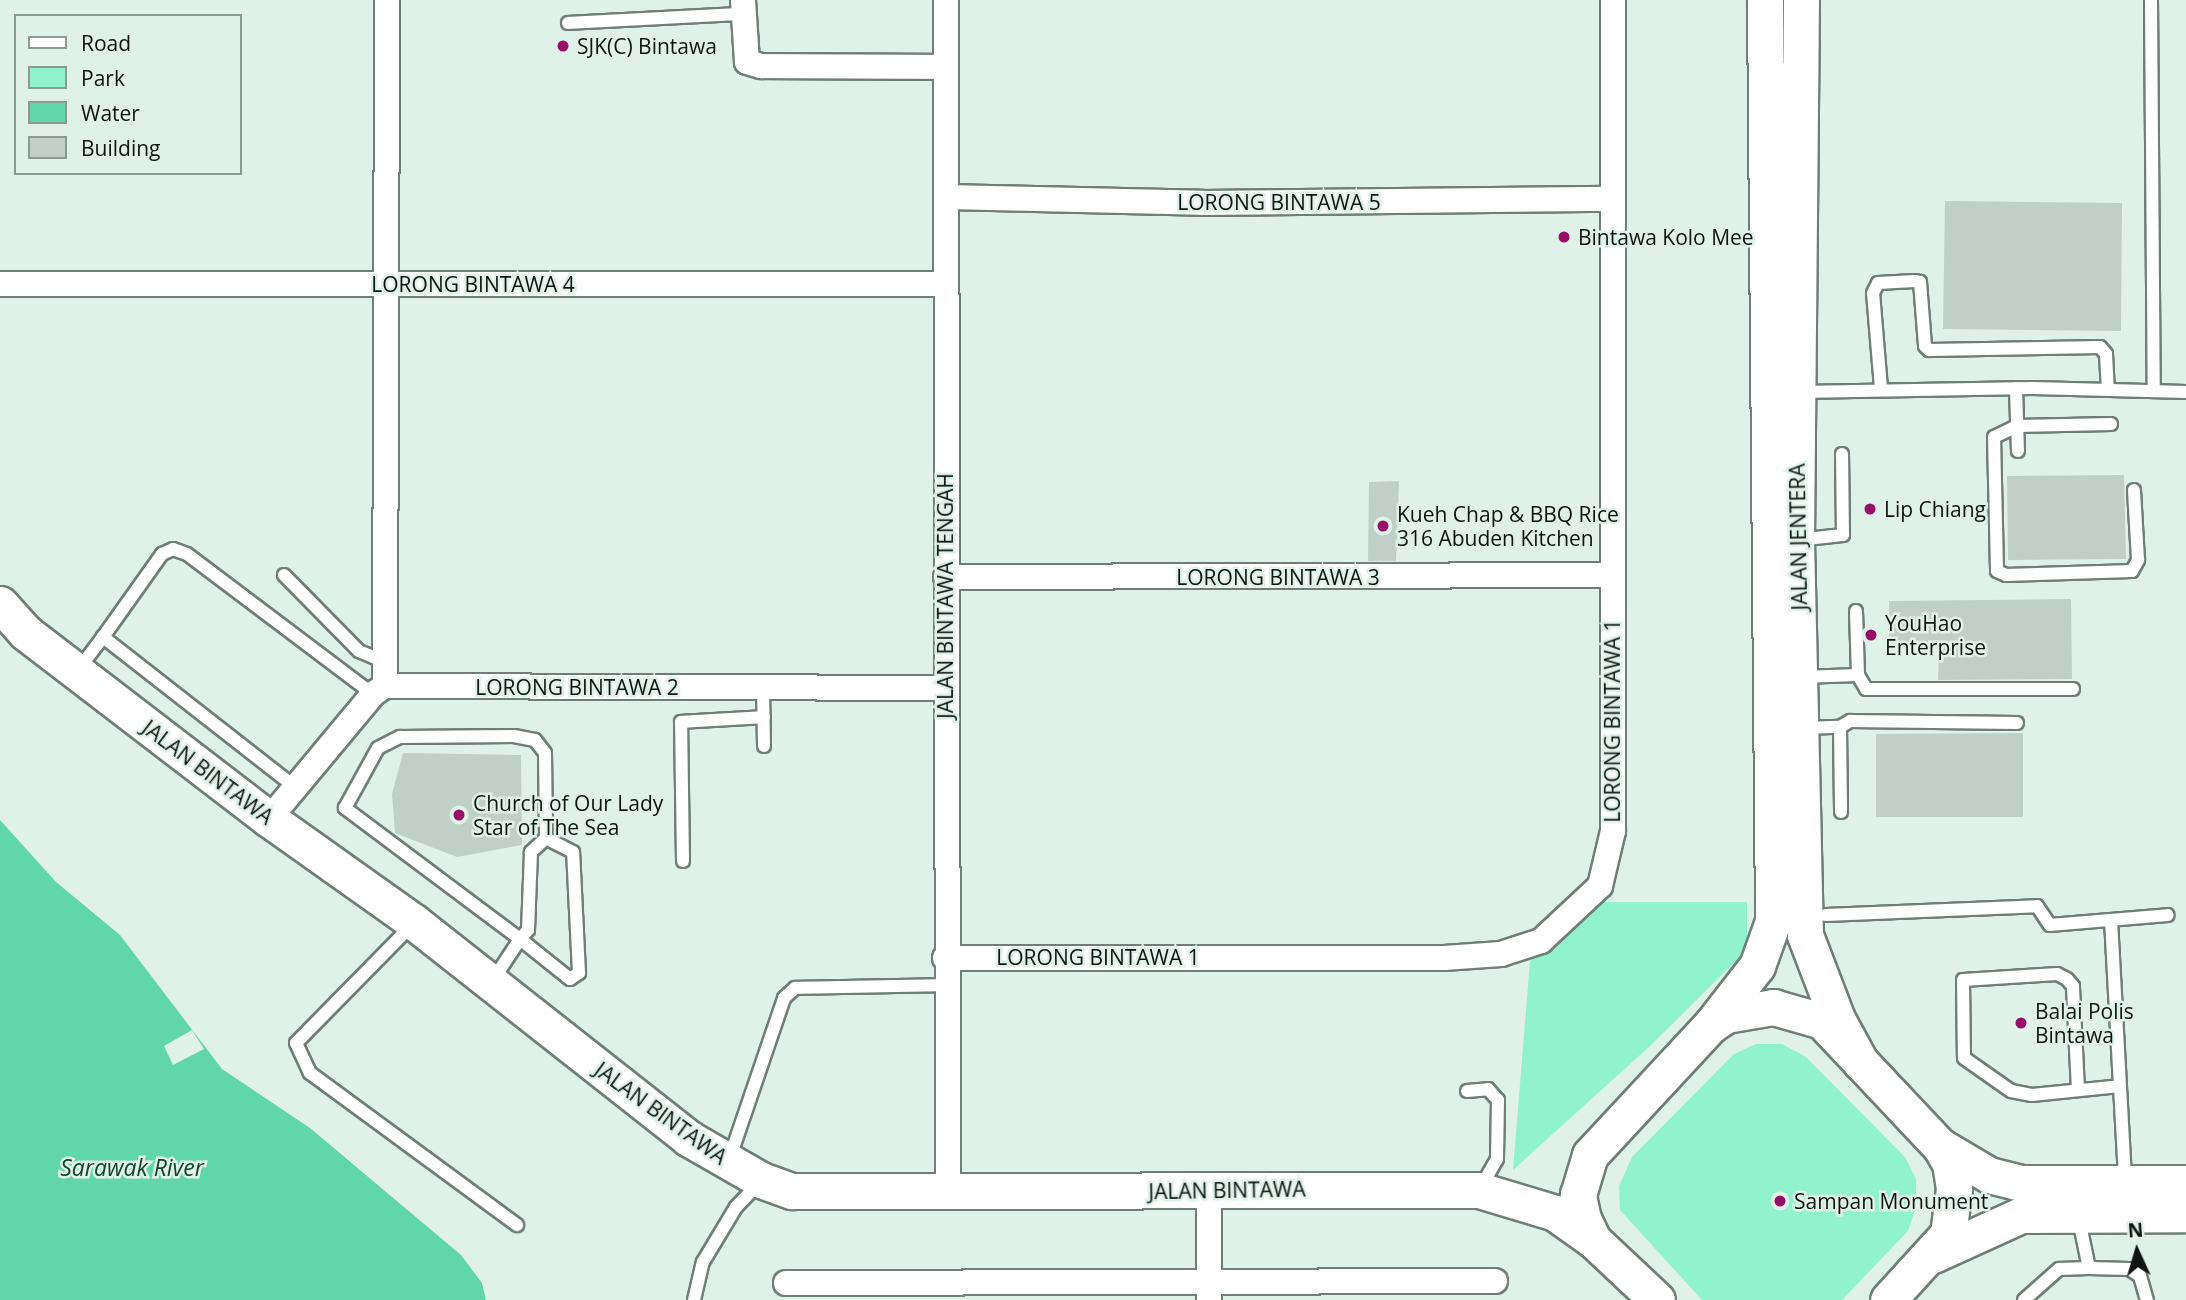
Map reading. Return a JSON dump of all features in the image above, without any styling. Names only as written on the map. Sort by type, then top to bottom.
[{"type":"street","points":[[269,819],[379,690],[385,662],[382,484],[387,0]]},
{"type":"street","name":"JALAN BINTAWA TENGAH","points":[[946,0],[944,958],[948,1191]]},
{"type":"street","name":"LORONG BINTAWA 1","points":[[944,958],[1444,958],[1501,954],[1541,942],[1600,886],[1613,831],[1613,0]]},
{"type":"street","name":"JALAN JENTERA","points":[[1515,1198],[1568,1174],[1590,1155],[1711,1025],[1757,966],[1773,921],[1765,0]]},
{"type":"street","name":"JALAN JENTERA","points":[[1801,0],[1796,540],[1805,935],[1837,1019],[1861,1063]]},
{"type":"street","points":[[743,7],[747,62],[761,66],[947,67]]},
{"type":"street","name":"LORONG BINTAWA 5","points":[[946,197],[1202,203],[1613,199]]},
{"type":"street","name":"LORONG BINTAWA 4","points":[[0,284],[946,284]]},
{"type":"street","name":"LORONG BINTAWA 3","points":[[946,577],[1611,575]]},
{"type":"street","name":"JALAN BINTAWA","points":[[0,604],[25,632],[269,819],[414,922],[688,1138],[728,1164],[761,1180],[792,1191],[1479,1190],[1515,1198],[1555,1213],[1593,1240],[1657,1300]]},
{"type":"street","name":"LORONG BINTAWA 2","points":[[379,690],[945,688]]},
{"type":"street","points":[[1711,1025],[1747,1010],[1797,1011],[1822,1021],[1940,1146],[1950,1163],[1953,1215],[1948,1234],[1932,1255],[1888,1300]]},
{"type":"street","points":[[1940,1146],[1989,1175],[2021,1183],[2186,1183]]},
{"type":"street","points":[[1590,1155],[1578,1195],[1593,1240]]},
{"type":"street","points":[[1208,1292],[1209,1192]]},
{"type":"street","points":[[1932,1255],[2021,1215],[2077,1212],[2186,1214]]},
{"type":"street","points":[[786,1283],[1208,1292],[1382,1282],[1494,1281]]},
{"type":"lane","points":[[2151,0],[2154,391]]},
{"type":"lane","points":[[568,23],[743,7]]},
{"type":"lane","points":[[1881,388],[1872,293],[1878,283],[1915,281],[1920,282],[1925,346],[1929,350],[2100,347],[2106,354],[2108,388]]},
{"type":"lane","points":[[1798,392],[1881,388],[2108,388],[2186,392]]},
{"type":"lane","points":[[2016,388],[2018,451]]},
{"type":"lane","points":[[2111,424],[2017,426],[1994,438],[1997,571],[2006,575],[2132,571],[2138,559],[2134,490]]},
{"type":"lane","points":[[1796,540],[1843,536],[1842,454]]},
{"type":"lane","points":[[77,672],[163,554],[173,549],[187,554],[379,690]]},
{"type":"lane","points":[[284,575],[359,651],[385,662]]},
{"type":"lane","points":[[1856,611],[1858,675],[1866,688],[1877,691],[2073,689]]},
{"type":"lane","points":[[103,637],[295,787]]},
{"type":"lane","points":[[1801,677],[1858,675]]},
{"type":"lane","points":[[763,688],[764,746]]},
{"type":"lane","points":[[683,861],[681,722],[764,717]]},
{"type":"lane","points":[[1802,728],[1840,727],[1850,721],[2017,723]]},
{"type":"lane","points":[[1840,727],[1841,812]]},
{"type":"lane","points":[[491,983],[520,939],[528,930],[531,852],[546,838],[545,754],[535,740],[514,736],[400,737],[378,748],[346,802],[349,815],[520,939],[570,979],[577,977],[573,852],[546,838]]},
{"type":"lane","points":[[1826,915],[2022,905],[2037,906],[2050,925],[2168,915]]},
{"type":"lane","points":[[2111,920],[2125,1183]]},
{"type":"lane","points":[[414,922],[296,1044],[310,1073],[516,1225]]},
{"type":"lane","points":[[2078,1090],[2073,986],[2067,979],[2057,974],[1963,980],[1959,986],[1964,1058],[1970,1063],[2019,1095],[2078,1090],[2120,1086]]},
{"type":"lane","points":[[728,1164],[784,998],[794,988],[945,985]]},
{"type":"lane","points":[[1467,1091],[1488,1089],[1498,1100],[1497,1159],[1479,1190]]},
{"type":"lane","points":[[694,1300],[703,1262],[736,1207],[761,1180]]},
{"type":"lane","points":[[2077,1212],[2089,1268]]},
{"type":"lane","points":[[2024,1300],[2059,1269],[2089,1268],[2129,1269],[2140,1276],[2147,1300]]},
{"type":"green space","points":[[1603,902],[1747,902],[1747,950],[1650,1046],[1513,1170],[1530,961]]},
{"type":"green space","points":[[1756,1044],[1782,1044],[1806,1057],[1905,1157],[1916,1179],[1916,1207],[1908,1231],[1842,1300],[1702,1300],[1620,1210],[1619,1186],[1632,1157],[1734,1054]]},
{"type":"water","name":"Sarawak River","points":[[0,820],[56,882],[120,935],[222,1069],[310,1128],[461,1255],[482,1283],[486,1300],[0,1300]]},
{"type":"pier","points":[[192,1030],[204,1049],[173,1065],[164,1046]]},
{"type":"building","points":[[1945,201],[2122,203],[2121,331],[1943,329]]},
{"type":"building","points":[[2124,475],[2126,559],[2008,560],[2007,476]]},
{"type":"building","name":"Kueh Chap & BBQ Rice 316 Abuden Kitchen","points":[[1399,481],[1396,561],[1368,561],[1369,482]]},
{"type":"building","points":[[2071,599],[2072,679],[1938,680],[1939,647],[1889,647],[1889,601]]},
{"type":"building","points":[[2023,733],[2023,817],[1876,817],[1876,734]]},
{"type":"building","name":"Church of Our Lady Star of The Sea","points":[[403,753],[521,755],[522,845],[457,857],[395,833],[392,794]]},
{"type":"place","name":"SJK(C) Bintawa","points":[[563,46]]},
{"type":"place","name":"Bintawa Kolo Mee","points":[[1564,237]]},
{"type":"place","name":"Lip Chiang","points":[[1870,509]]},
{"type":"place","name":"Kueh Chap & BBQ Rice 316 Abuden Kitchen","points":[[1383,526]]},
{"type":"place","name":"YouHao Enterprise","points":[[1871,635]]},
{"type":"place","name":"Church of Our Lady Star of The Sea","points":[[459,815]]},
{"type":"place","name":"Balai Polis Bintawa","points":[[2021,1023]]},
{"type":"place","name":"Sampan Monument","points":[[1780,1201]]}]
